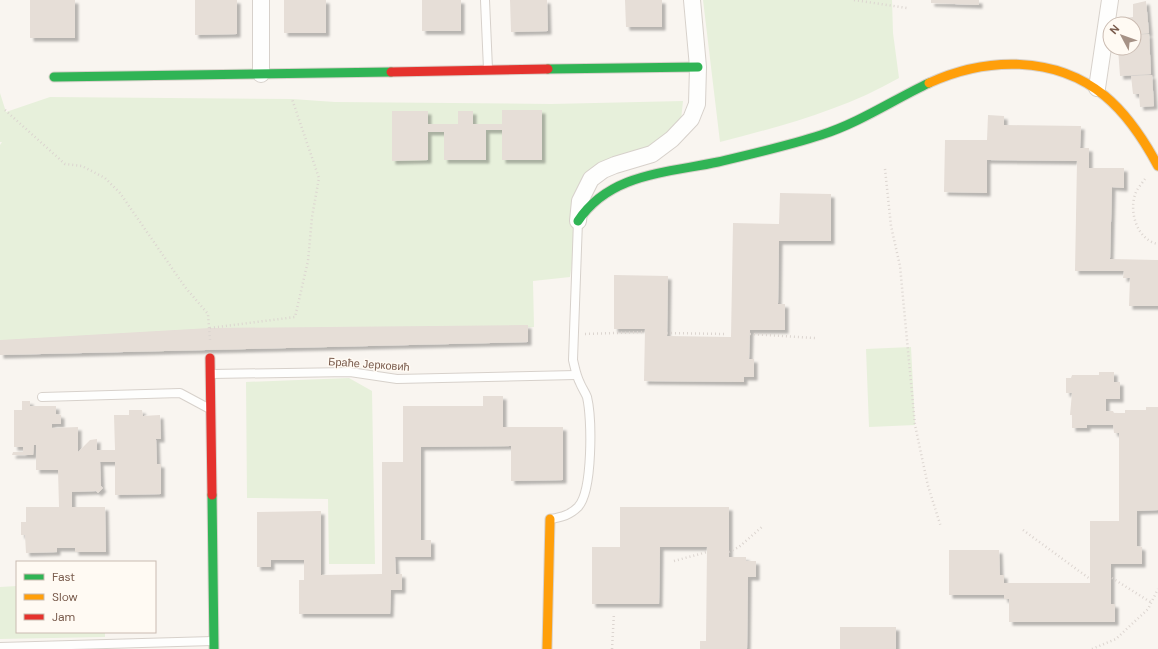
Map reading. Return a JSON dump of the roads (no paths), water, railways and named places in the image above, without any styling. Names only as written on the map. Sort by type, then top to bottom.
[{"type":"street","points":[[261,0],[261,74]]},
{"type":"street","points":[[578,221],[580,201],[591,179],[603,170],[615,165],[652,154],[672,139],[691,119],[698,104],[698,67],[692,0]]},
{"type":"street","points":[[1097,88],[1110,0]]},
{"type":"street","points":[[578,221],[590,203],[603,193],[643,176],[705,165],[823,135],[878,111],[911,91],[943,75],[971,67],[993,63],[1027,64],[1057,70],[1097,88],[1119,109],[1136,129],[1158,166]]},
{"type":"street","points":[[54,77],[698,67]]},
{"type":"street","points":[[210,358],[209,408],[214,645]]},
{"type":"street","points":[[547,649],[550,519]]},
{"type":"lane","points":[[485,0],[488,70]]},
{"type":"lane","points":[[550,519],[566,516],[579,506],[587,491],[590,442],[589,412],[586,395],[576,375],[573,360],[578,221]]},
{"type":"lane","name":"Браће Јерковић","points":[[209,374],[350,372],[396,379],[576,375]]},
{"type":"lane","points":[[42,397],[180,393],[209,408]]},
{"type":"lane","points":[[0,647],[214,645]]}]
